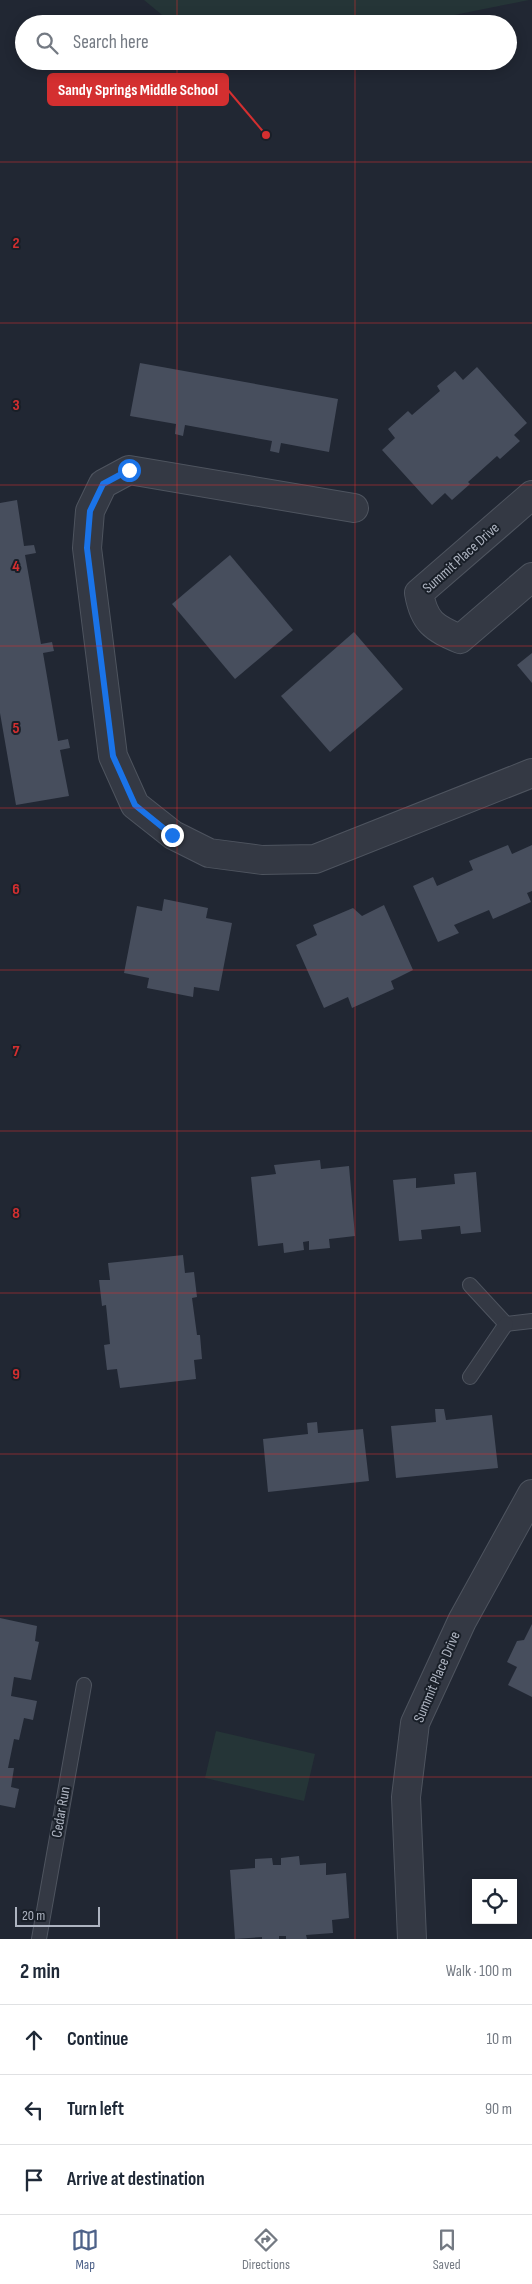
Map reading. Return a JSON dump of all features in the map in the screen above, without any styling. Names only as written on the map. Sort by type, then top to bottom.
[{"type":"street","points":[[354,508],[129,470],[103,484],[90,511],[87,548],[113,756],[135,805],[172,835],[209,852],[262,860],[315,859],[532,773]]},
{"type":"street","name":"Summit Place Drive","points":[[532,495],[419,593],[422,611],[437,629],[460,639],[532,577]]},
{"type":"street","name":"Summit Place Drive","points":[[412,1939],[406,1798],[416,1723],[462,1621],[532,1494]]},
{"type":"lane","points":[[470,1285],[506,1324]]},
{"type":"lane","points":[[470,1377],[506,1324],[532,1321]]},
{"type":"lane","name":"Cedar Run","points":[[39,1939],[84,1685]]},
{"type":"shaded area","points":[[144,0],[529,0],[455,15],[162,15]]},
{"type":"shaded area","points":[[216,1731],[315,1754],[304,1801],[205,1778]]},
{"type":"building","points":[[140,363],[338,399],[329,452],[281,443],[279,453],[270,451],[272,441],[185,425],[183,436],[175,434],[176,424],[130,416]]},
{"type":"building","points":[[477,367],[527,423],[514,435],[520,441],[500,459],[497,456],[468,482],[470,484],[452,500],[445,493],[432,505],[382,450],[395,438],[388,429],[408,411],[412,415],[440,391],[437,386],[455,371],[463,380]]},
{"type":"building","points":[[17,500],[24,546],[34,545],[36,553],[25,555],[41,644],[52,642],[54,651],[43,653],[58,741],[68,739],[70,748],[60,750],[69,796],[16,805],[0,713],[0,503]]},
{"type":"building","points":[[230,555],[293,630],[235,679],[172,604]]},
{"type":"building","points":[[354,632],[403,689],[330,752],[281,696]]},
{"type":"building","points":[[532,653],[532,683],[517,665]]},
{"type":"building","points":[[508,845],[512,854],[532,845],[532,891],[527,893],[531,902],[493,919],[489,910],[454,925],[459,933],[438,942],[413,886],[433,877],[437,886],[473,870],[469,861]]},
{"type":"building","points":[[164,899],[208,908],[206,918],[232,923],[219,991],[194,987],[193,997],[147,988],[149,978],[124,973],[137,906],[162,911]]},
{"type":"building","points":[[384,905],[413,970],[391,981],[394,989],[352,1008],[348,997],[324,1008],[296,945],[317,935],[313,925],[353,908],[362,916]]},
{"type":"building","points":[[320,1160],[321,1169],[349,1166],[355,1236],[329,1239],[330,1248],[309,1250],[309,1241],[303,1242],[304,1250],[284,1253],[283,1243],[258,1246],[251,1177],[276,1174],[274,1165]]},
{"type":"building","points":[[476,1172],[481,1232],[461,1234],[460,1226],[421,1230],[422,1239],[399,1241],[393,1180],[416,1178],[416,1188],[455,1184],[454,1174]]},
{"type":"building","points":[[183,1255],[185,1273],[194,1272],[197,1297],[192,1298],[197,1335],[200,1335],[202,1359],[194,1360],[196,1379],[120,1388],[117,1369],[107,1370],[104,1345],[110,1344],[106,1305],[102,1306],[99,1280],[110,1280],[108,1263]]},
{"type":"building","points":[[435,1409],[444,1409],[446,1420],[492,1415],[498,1468],[396,1478],[391,1426],[436,1422]]},
{"type":"building","points":[[317,1422],[318,1433],[363,1429],[369,1481],[268,1492],[263,1439],[308,1434],[307,1423]]},
{"type":"building","points":[[0,1618],[37,1626],[35,1641],[39,1642],[31,1680],[14,1677],[11,1696],[37,1701],[33,1720],[24,1718],[19,1740],[14,1739],[8,1768],[14,1768],[11,1787],[19,1789],[15,1808],[0,1805]]},
{"type":"building","points":[[532,1624],[532,1697],[508,1685],[517,1667],[507,1662],[517,1641],[524,1640]]},
{"type":"building","points":[[299,1856],[300,1865],[326,1863],[326,1875],[346,1873],[349,1918],[332,1920],[333,1933],[306,1935],[307,1939],[286,1939],[286,1936],[279,1936],[279,1939],[262,1939],[262,1937],[235,1939],[230,1870],[255,1868],[255,1859],[272,1858],[273,1865],[281,1865],[281,1858]]},
{"type":"place","name":"Sandy Springs Middle School","points":[[266,135]]},
{"type":"route","points":[[129,470],[103,484],[90,511],[87,548],[113,756],[135,805],[172,835]]}]
